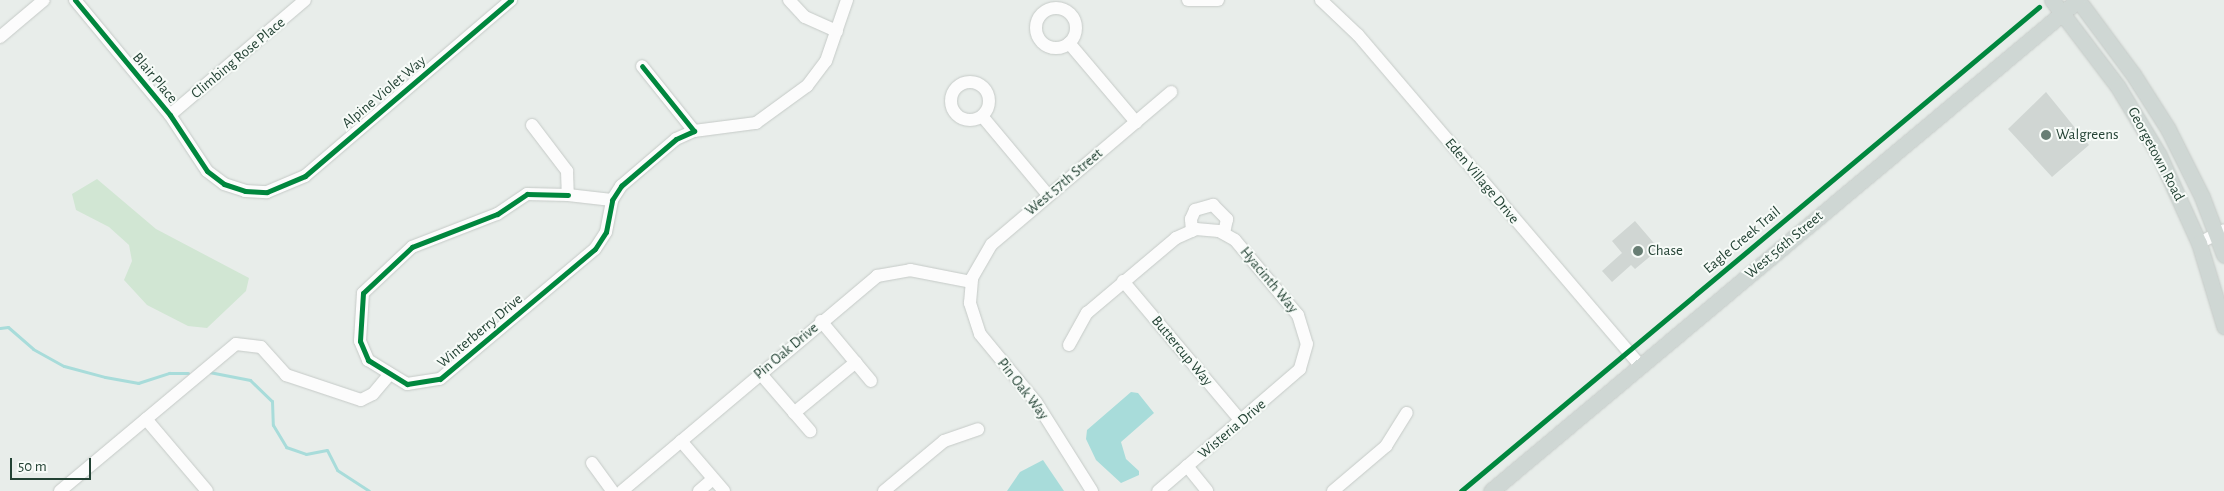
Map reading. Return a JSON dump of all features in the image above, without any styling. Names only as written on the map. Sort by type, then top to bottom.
[{"type":"main road","name":"Georgetown Road","points":[[2052,0],[2139,120],[2177,190],[2201,249],[2224,326]]},
{"type":"main road","name":"Georgetown Road","points":[[2078,0],[2133,74],[2168,130],[2220,232],[2223,251]]},
{"type":"main road","name":"West 56th Street","points":[[1491,491],[2078,0]]},
{"type":"street","points":[[0,37],[44,0]]},
{"type":"street","name":"Blair Place","points":[[75,0],[170,115],[207,171],[224,184],[245,191],[267,192]]},
{"type":"street","name":"Climbing Rose Place","points":[[170,115],[305,0]]},
{"type":"street","name":"Alpine Violet Way","points":[[267,192],[306,176],[511,0]]},
{"type":"street","points":[[789,0],[804,18],[837,31],[847,0]]},
{"type":"street","points":[[1188,0],[1218,0]]},
{"type":"street","name":"Eden Village Drive","points":[[1323,1],[1373,52],[1640,365]]},
{"type":"street","name":"Winterberry Drive","points":[[612,200],[568,195],[527,194],[497,214],[412,247],[370,284],[363,293],[361,347],[368,360],[407,384],[421,384],[454,372],[594,249],[607,227],[612,200],[621,186],[668,145],[694,131],[754,123],[768,116],[817,74],[837,31]]},
{"type":"street","points":[[1068,43],[1136,122]]},
{"type":"street","points":[[642,66],[694,131]]},
{"type":"street","name":"West 57th Street","points":[[972,282],[986,252],[1048,195],[1171,92]]},
{"type":"street","points":[[982,116],[1048,195]]},
{"type":"street","points":[[532,125],[568,171],[568,195]]},
{"type":"street","points":[[1069,345],[1080,321],[1124,281],[1181,234],[1192,231],[1191,217],[1199,207],[1209,205],[1225,214],[1224,233]]},
{"type":"street","name":"Hyacinth Way","points":[[1192,231],[1208,229],[1224,233],[1240,245],[1298,315],[1306,339],[1303,363]]},
{"type":"street","points":[[2201,249],[2220,232]]},
{"type":"street","points":[[2201,249],[2223,251]]},
{"type":"street","name":"Pin Oak Drive","points":[[622,491],[869,281],[888,271],[910,270],[972,282]]},
{"type":"street","name":"Buttercup Way","points":[[1124,281],[1241,422]]},
{"type":"street","name":"Pin Oak Way","points":[[972,282],[970,309],[980,334],[1036,402],[1092,491]]},
{"type":"street","points":[[821,321],[871,381]]},
{"type":"street","points":[[60,491],[240,342],[260,347],[286,375],[361,400],[373,394],[390,374]]},
{"type":"street","points":[[794,413],[856,362]]},
{"type":"street","name":"Wisteria Drive","points":[[1158,491],[1291,379],[1303,363]]},
{"type":"street","points":[[760,373],[810,432]]},
{"type":"street","points":[[1333,491],[1386,446],[1407,413]]},
{"type":"street","points":[[146,418],[207,491]]},
{"type":"street","points":[[884,491],[944,441],[978,429]]},
{"type":"street","points":[[680,440],[724,491]]},
{"type":"street","points":[[592,463],[612,491]]},
{"type":"street","points":[[1188,466],[1208,491]]},
{"type":"street","points":[[699,491],[713,478]]},
{"type":"green space","points":[[97,179],[156,229],[249,278],[246,291],[207,328],[188,326],[147,305],[124,280],[132,261],[129,245],[109,227],[76,210],[72,194]]},
{"type":"water","points":[[1131,392],[1138,393],[1154,413],[1121,442],[1126,459],[1139,471],[1139,475],[1121,483],[1096,460],[1086,439],[1087,430]]},
{"type":"water","points":[[1043,460],[1064,491],[1007,491],[1020,472]]},
{"type":"building","name":"Walgreens","points":[[2046,92],[2089,145],[2052,177],[2008,129]]},
{"type":"building","name":"Chase","points":[[1635,221],[1659,249],[1635,269],[1631,265],[1612,282],[1602,271],[1622,253],[1612,241]]},
{"type":"waterway","points":[[0,328],[8,327],[33,349],[64,366],[105,377],[138,383],[169,373],[188,373]]},
{"type":"waterway","points":[[209,372],[250,380],[272,401],[273,425],[286,447],[306,454],[327,450],[337,470],[369,491]]},
{"type":"cycle path","points":[[75,0],[170,115],[207,171],[224,184],[245,191],[267,192],[305,176],[511,0]]},
{"type":"cycle path","name":"Eagle Creek Trail","points":[[1461,491],[2039,7]]},
{"type":"cycle path","points":[[568,195],[527,194],[497,214],[412,247],[363,293],[360,341],[368,360],[407,384],[440,379],[595,249],[606,232],[612,200],[621,186],[676,139],[694,131],[642,66]]},
{"type":"place","name":"Walgreens","points":[[2046,135]]},
{"type":"place","name":"Chase","points":[[1638,251]]}]
